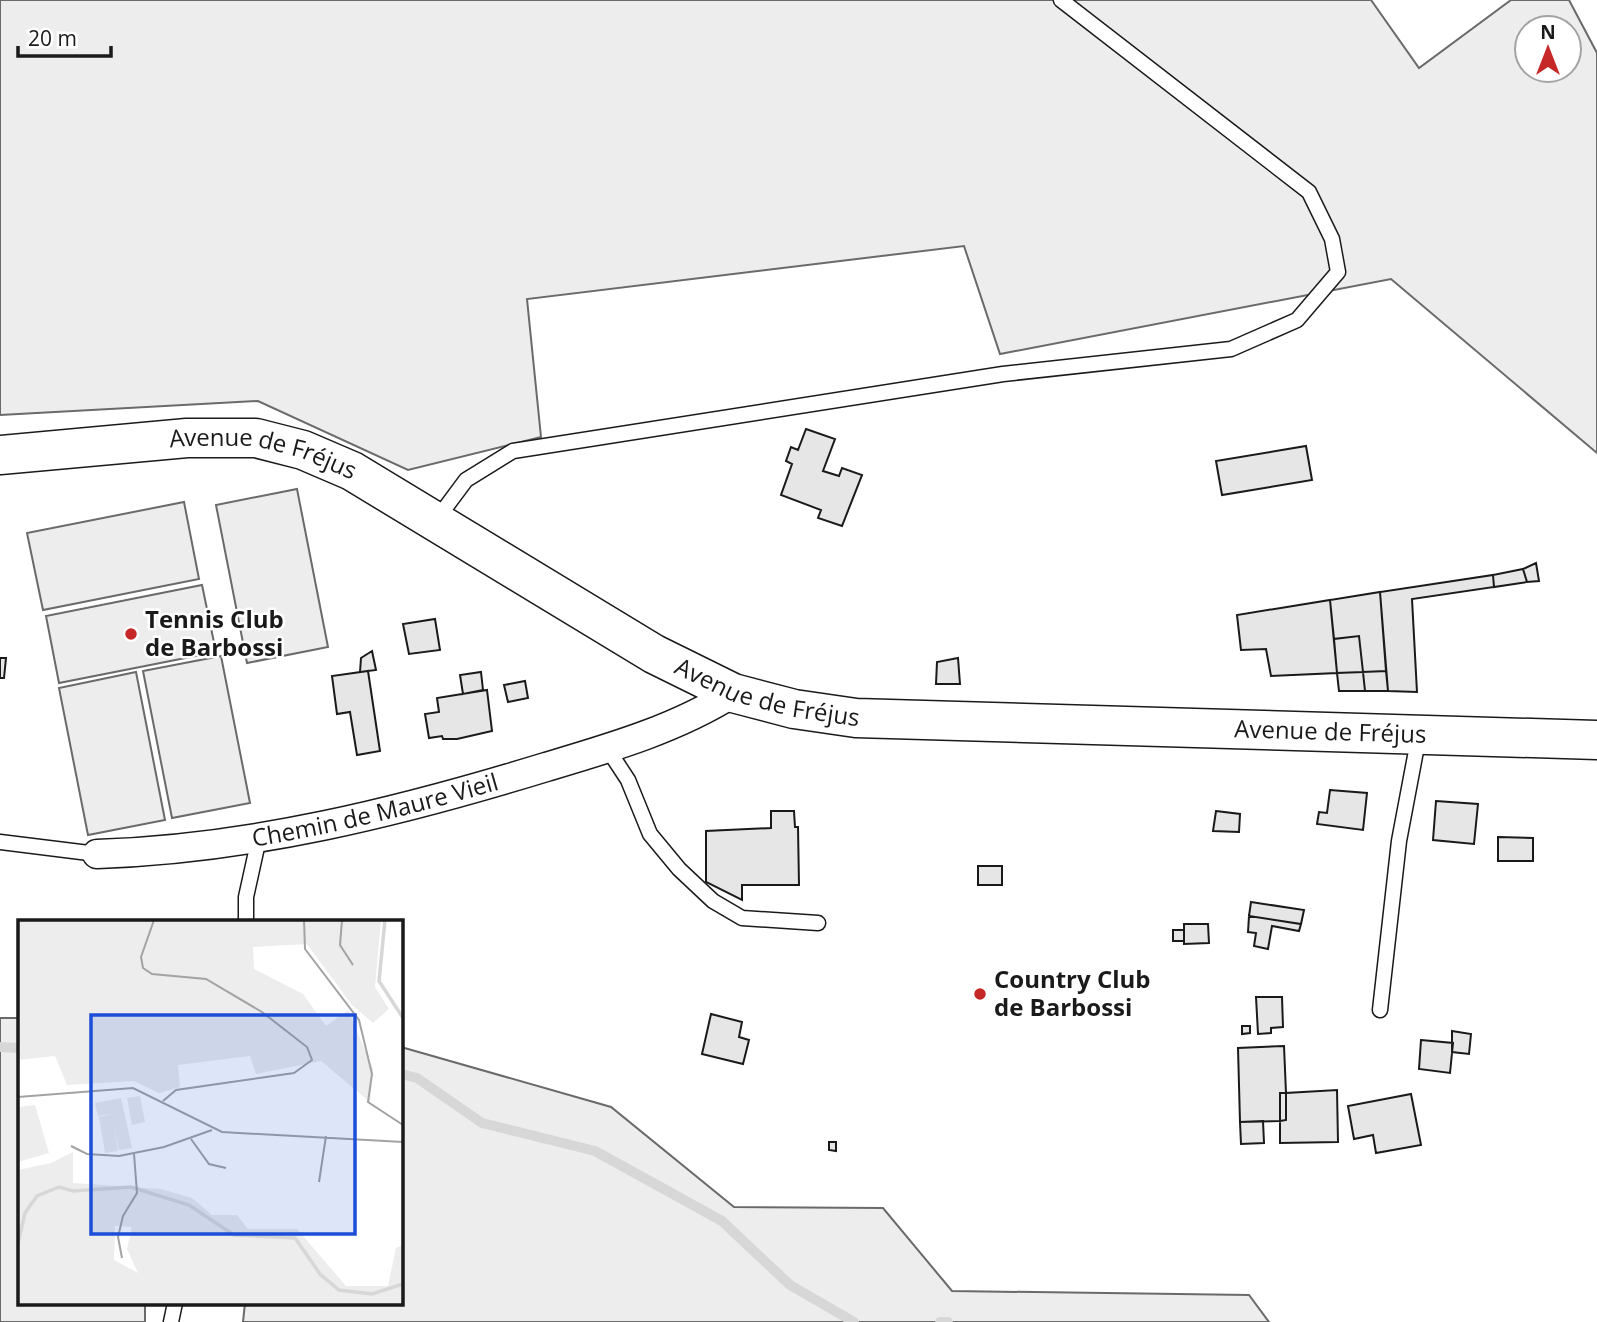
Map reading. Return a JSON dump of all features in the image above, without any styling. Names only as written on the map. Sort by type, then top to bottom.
[{"type":"main road","name":"Avenue de Fréjus","points":[[0,455],[187,438],[256,438],[303,450],[352,471],[654,654],[733,693],[794,709],[856,718],[1597,740]]},
{"type":"street","name":"Chemin de Maure Vieil","points":[[97,854],[167,852],[259,838],[443,799],[607,748],[702,713],[733,693]]},
{"type":"lane","points":[[436,520],[466,480],[513,451],[1003,374],[1231,349],[1297,320],[1338,272],[1332,239],[1309,192],[1062,0]]},
{"type":"lane","points":[[1380,1010],[1399,841],[1419,733]]},
{"type":"lane","points":[[607,748],[628,780],[650,834],[679,869],[713,901],[742,918],[775,923],[818,923]]},
{"type":"lane","points":[[246,920],[246,897],[259,838]]},
{"type":"lane","name":"Chemin de Maure Vieil","points":[[0,842],[97,854]]},
{"type":"lane","points":[[170,1322],[175,1304]]},
{"type":"shaded area","points":[[0,0],[1371,0],[1419,68],[1511,0],[1569,0],[1576,14],[1513,14],[1513,84],[1583,84],[1583,26],[1597,53],[1597,453],[1391,279],[1000,354],[964,246],[527,299],[541,437],[408,470],[258,401],[0,415]]},
{"type":"shaded area","points":[[297,489],[328,647],[247,663],[216,505]]},
{"type":"shaded area","points":[[184,502],[199,579],[43,610],[27,533]]},
{"type":"shaded area","name":"Tennis Club de Barbossi","points":[[202,585],[216,652],[59,683],[46,616]]},
{"type":"shaded area","points":[[221,656],[250,803],[172,818],[143,671]]},
{"type":"shaded area","points":[[136,672],[165,820],[88,835],[59,688]]},
{"type":"shaded area","points":[[0,1018],[18,1018],[18,1304],[145,1304],[145,1322],[0,1322]]},
{"type":"shaded area","points":[[402,1047],[611,1107],[734,1207],[883,1208],[952,1291],[1249,1295],[1269,1322],[243,1322],[245,1304],[402,1304]]},
{"type":"building","points":[[806,429],[835,439],[823,471],[839,476],[842,468],[862,475],[842,526],[818,518],[821,510],[781,495],[792,464],[786,461],[791,447],[798,450]]},
{"type":"building","points":[[1306,446],[1312,480],[1222,495],[1216,461]]},
{"type":"building","points":[[1536,563],[1539,581],[1527,582],[1523,569]]},
{"type":"building","points":[[1523,569],[1527,582],[1494,587],[1493,575]]},
{"type":"building","points":[[1493,575],[1494,587],[1412,599],[1417,692],[1388,691],[1380,592]]},
{"type":"building","points":[[1380,592],[1386,671],[1363,672],[1359,636],[1334,639],[1330,600]]},
{"type":"building","points":[[1330,600],[1337,673],[1271,676],[1266,649],[1241,650],[1237,615]]},
{"type":"building","points":[[435,619],[440,650],[409,654],[403,624]]},
{"type":"building","points":[[1359,636],[1363,672],[1337,673],[1334,639]]},
{"type":"building","points":[[372,651],[376,670],[360,672],[361,658]]},
{"type":"building","points":[[0,658],[6,658],[4,678],[0,678]]},
{"type":"building","points":[[958,658],[960,684],[936,684],[937,662]]},
{"type":"building","points":[[368,671],[380,751],[357,755],[350,712],[337,714],[332,676]]},
{"type":"building","points":[[1386,671],[1388,691],[1365,691],[1363,672]]},
{"type":"building","points":[[481,672],[483,690],[463,694],[460,675]]},
{"type":"building","points":[[1363,672],[1365,691],[1339,691],[1337,673]]},
{"type":"building","points":[[525,681],[528,698],[508,702],[504,685]]},
{"type":"building","points":[[487,690],[492,731],[457,739],[443,739],[442,736],[429,738],[425,714],[439,712],[437,698]]},
{"type":"building","points":[[1330,790],[1367,793],[1363,830],[1317,824],[1319,812],[1327,813]]},
{"type":"building","points":[[1436,801],[1478,804],[1474,844],[1433,840]]},
{"type":"building","points":[[771,811],[794,811],[795,827],[798,827],[799,885],[742,885],[742,900],[706,882],[706,831],[771,828]]},
{"type":"building","points":[[1216,811],[1240,814],[1239,832],[1213,831]]},
{"type":"building","points":[[1498,837],[1533,838],[1533,861],[1498,861]]},
{"type":"building","points":[[978,866],[1002,866],[1002,885],[978,885]]},
{"type":"building","points":[[1251,902],[1304,910],[1301,924],[1249,916]]},
{"type":"building","points":[[1249,916],[1301,924],[1299,931],[1272,926],[1268,949],[1254,946],[1256,933],[1248,932]]},
{"type":"building","points":[[1184,924],[1208,924],[1209,943],[1184,944]]},
{"type":"building","points":[[1173,930],[1184,930],[1184,941],[1173,941]]},
{"type":"building","points":[[1256,997],[1282,997],[1283,1027],[1271,1028],[1271,1033],[1258,1034]]},
{"type":"building","points":[[711,1014],[742,1022],[739,1037],[749,1040],[743,1064],[702,1054]]},
{"type":"building","points":[[1242,1026],[1250,1026],[1250,1033],[1242,1034]]},
{"type":"building","points":[[1452,1031],[1471,1034],[1469,1054],[1452,1052]]},
{"type":"building","points":[[1421,1040],[1453,1043],[1450,1073],[1419,1069]]},
{"type":"building","points":[[1284,1046],[1286,1093],[1280,1093],[1280,1121],[1240,1122],[1238,1048]]},
{"type":"building","points":[[1337,1090],[1338,1142],[1280,1143],[1280,1121],[1286,1120],[1286,1093]]},
{"type":"building","points":[[1280,1093],[1286,1093],[1286,1120],[1280,1121]]},
{"type":"building","points":[[1411,1094],[1421,1145],[1376,1153],[1373,1135],[1354,1139],[1348,1106]]},
{"type":"building","points":[[1263,1121],[1264,1143],[1241,1144],[1240,1122]]},
{"type":"building","points":[[829,1142],[836,1142],[836,1151],[829,1150]]},
{"type":"waterway","points":[[0,1047],[18,1048]]},
{"type":"waterway","points":[[402,1074],[417,1078],[482,1123],[595,1151],[722,1221],[790,1285],[854,1322]]},
{"type":"waterway","points":[[940,1322],[948,1322]]},
{"type":"place","name":"Tennis Club de Barbossi","points":[[131,634]]},
{"type":"place","name":"Country Club de Barbossi","points":[[980,994]]}]
